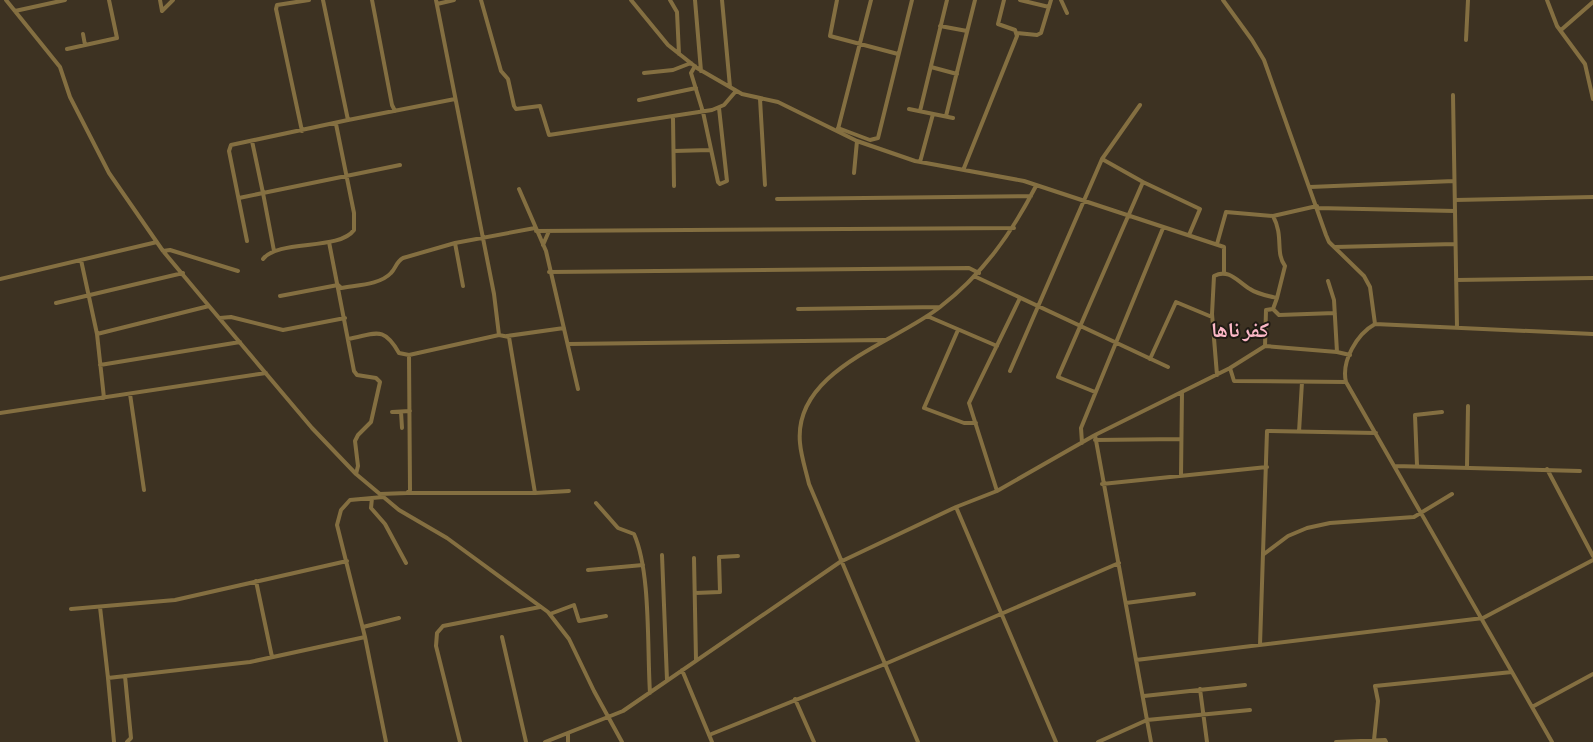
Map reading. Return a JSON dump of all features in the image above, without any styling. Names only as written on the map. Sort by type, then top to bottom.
[{"type":"street","points":[[6,0],[60,67],[73,104],[109,173],[163,251],[312,428],[356,474],[399,510],[447,538],[550,614],[569,639],[622,742]]},
{"type":"street","points":[[15,11],[65,0]]},
{"type":"street","points":[[67,49],[117,38],[109,0]]},
{"type":"street","points":[[160,0],[162,11],[173,0]]},
{"type":"street","points":[[302,131],[276,9],[277,5],[309,0]]},
{"type":"street","points":[[323,0],[348,120]]},
{"type":"street","points":[[372,0],[392,104],[395,111]]},
{"type":"street","points":[[454,0],[437,2],[481,237],[494,294],[498,335]]},
{"type":"street","points":[[481,0],[500,71],[508,79],[514,106],[516,109],[540,106],[549,135],[673,118],[703,112],[719,108],[736,91]]},
{"type":"street","points":[[630,0],[668,46],[701,71],[736,91],[784,105],[857,141],[920,162],[964,168],[1024,181],[1163,228],[1218,244],[1224,247],[1226,251],[1224,274]]},
{"type":"street","points":[[670,0],[677,12]]},
{"type":"street","points":[[675,0],[679,54]]},
{"type":"street","points":[[695,0],[701,71]]},
{"type":"street","points":[[722,0],[730,87]]},
{"type":"street","points":[[837,0],[830,36],[898,54]]},
{"type":"street","points":[[838,130],[871,0]]},
{"type":"street","points":[[838,130],[870,140],[876,139],[912,0]]},
{"type":"street","points":[[920,111],[947,0]]},
{"type":"street","points":[[946,116],[975,0]]},
{"type":"street","points":[[1004,0],[998,24],[1017,33],[1040,35],[1051,0]]},
{"type":"street","points":[[1020,0],[1049,7]]},
{"type":"street","points":[[1061,0],[1068,13]]},
{"type":"street","points":[[1223,0],[1264,60],[1329,242],[1355,267],[1370,287],[1376,324]]},
{"type":"street","points":[[1466,40],[1468,0]]},
{"type":"street","points":[[1546,0],[1551,14],[1585,64],[1593,99]]},
{"type":"street","points":[[1561,30],[1593,2]]},
{"type":"street","points":[[940,26],[967,31]]},
{"type":"street","points":[[964,168],[1017,33]]},
{"type":"street","points":[[83,34],[85,45]]},
{"type":"street","points":[[644,73],[673,70],[693,65]]},
{"type":"street","points":[[693,65],[691,72],[703,112],[718,183],[726,183],[719,108]]},
{"type":"street","points":[[931,68],[957,74]]},
{"type":"street","points":[[639,100],[696,88]]},
{"type":"street","points":[[1453,95],[1457,327]]},
{"type":"street","points":[[248,241],[229,147],[252,140],[455,99]]},
{"type":"street","points":[[760,99],[765,185]]},
{"type":"street","points":[[1010,371],[1102,159],[1140,105]]},
{"type":"street","points":[[909,109],[953,118]]},
{"type":"street","points":[[920,162],[933,114]]},
{"type":"street","points":[[673,118],[674,186]]},
{"type":"street","points":[[263,259],[274,251],[329,242],[350,235],[355,227],[348,176],[336,124]]},
{"type":"street","points":[[252,140],[274,251]]},
{"type":"street","points":[[854,173],[857,141]]},
{"type":"street","points":[[674,151],[710,150]]},
{"type":"street","points":[[1102,159],[1143,182],[1200,209],[1189,235]]},
{"type":"street","points":[[239,198],[400,165]]},
{"type":"street","points":[[1310,187],[1454,181]]},
{"type":"street","points":[[1095,392],[1058,378],[1143,182]]},
{"type":"street","points":[[918,742],[840,562],[809,484],[800,442],[803,416],[815,392],[838,368],[927,316],[940,307],[976,274],[1014,228],[1036,186]]},
{"type":"street","points":[[518,189],[543,245],[578,389]]},
{"type":"street","points":[[777,199],[1031,196]]},
{"type":"street","points":[[1455,200],[1593,197]]},
{"type":"street","points":[[1218,244],[1226,212],[1274,216],[1317,207],[1455,211]]},
{"type":"street","points":[[1273,309],[1285,266],[1280,259],[1280,228],[1274,216]]},
{"type":"street","points":[[280,296],[338,285],[341,288],[377,281],[392,273],[397,261],[403,258],[481,237],[536,229],[549,231],[1014,228]]},
{"type":"street","points":[[1082,443],[1081,428],[1163,228]]},
{"type":"street","points":[[543,245],[549,231]]},
{"type":"street","points":[[0,279],[157,242]]},
{"type":"street","points":[[329,242],[356,374],[377,378],[380,384],[371,422],[358,435],[355,441],[358,466],[356,474]]},
{"type":"street","points":[[1329,242],[1337,248],[1455,244]]},
{"type":"street","points":[[455,243],[463,286]]},
{"type":"street","points":[[163,251],[170,250],[238,271]]},
{"type":"street","points":[[81,260],[96,334],[104,398]]},
{"type":"street","points":[[549,272],[969,268],[976,274],[1038,307],[1168,367]]},
{"type":"street","points":[[56,303],[183,273]]},
{"type":"street","points":[[1217,375],[1212,317],[1214,276],[1224,274],[1234,276],[1250,290],[1277,298]]},
{"type":"street","points":[[1456,280],[1593,278]]},
{"type":"street","points":[[1328,280],[1333,294],[1337,352]]},
{"type":"street","points":[[997,491],[970,403],[1020,298]]},
{"type":"street","points":[[1150,359],[1176,302],[1212,317]]},
{"type":"street","points":[[96,334],[209,306]]},
{"type":"street","points":[[798,309],[940,307]]},
{"type":"street","points":[[1265,346],[1266,310],[1273,309],[1279,314],[1335,313]]},
{"type":"street","points":[[927,316],[997,346]]},
{"type":"street","points":[[220,318],[230,317],[286,330],[345,318]]},
{"type":"street","points":[[1552,742],[1483,618],[1346,382],[1344,371],[1350,355],[1367,329],[1376,324],[1593,334]]},
{"type":"street","points":[[348,339],[380,333],[390,338],[399,353],[409,355],[498,335],[507,336],[564,328]]},
{"type":"street","points":[[958,330],[924,408],[964,423],[976,423]]},
{"type":"street","points":[[507,336],[509,337],[535,494]]},
{"type":"street","points":[[568,344],[887,340]]},
{"type":"street","points":[[100,365],[240,342]]},
{"type":"street","points":[[545,742],[609,718],[650,693],[840,562],[956,507],[997,491],[1082,443],[1230,368],[1265,346],[1337,352],[1350,355]]},
{"type":"street","points":[[408,494],[410,490],[409,355]]},
{"type":"street","points":[[1230,368],[1234,382],[1346,382]]},
{"type":"street","points":[[0,413],[266,373]]},
{"type":"street","points":[[1300,432],[1302,382]]},
{"type":"street","points":[[1181,476],[1182,392]]},
{"type":"street","points":[[130,394],[144,490]]},
{"type":"street","points":[[1467,467],[1468,406]]},
{"type":"street","points":[[392,412],[410,411]]},
{"type":"street","points":[[401,412],[402,428]]},
{"type":"street","points":[[1417,465],[1416,415],[1442,412]]},
{"type":"street","points":[[1260,645],[1267,431],[1376,433]]},
{"type":"street","points":[[1095,437],[1181,438]]},
{"type":"street","points":[[1095,437],[1102,484],[1119,563],[1151,742]]},
{"type":"street","points":[[1395,466],[1417,465],[1580,471]]},
{"type":"street","points":[[1102,484],[1267,467]]},
{"type":"street","points":[[1136,660],[1483,618],[1593,558],[1547,470]]},
{"type":"street","points":[[386,742],[363,627],[337,525],[341,510],[350,500],[382,496],[408,494],[535,494],[568,491]]},
{"type":"street","points":[[1264,554],[1288,536],[1307,528],[1330,523],[1414,517],[1452,494]]},
{"type":"street","points":[[372,498],[370,508],[385,524],[406,563]]},
{"type":"street","points":[[596,503],[618,528],[634,534],[640,548],[643,565],[650,693]]},
{"type":"street","points":[[956,507],[1056,742]]},
{"type":"street","points":[[662,555],[667,680]]},
{"type":"street","points":[[695,593],[720,592],[719,557],[738,556]]},
{"type":"street","points":[[694,558],[696,660]]},
{"type":"street","points":[[71,609],[175,600],[346,561]]},
{"type":"street","points":[[709,735],[885,664],[1119,563]]},
{"type":"street","points":[[588,570],[643,565]]},
{"type":"street","points":[[256,582],[272,657]]},
{"type":"street","points":[[1126,603],[1194,594]]},
{"type":"street","points":[[550,614],[574,605],[579,621],[606,616]]},
{"type":"street","points":[[100,606],[114,742]]},
{"type":"street","points":[[460,742],[436,646],[437,633],[443,626],[540,607]]},
{"type":"street","points":[[363,627],[399,618]]},
{"type":"street","points":[[108,678],[250,662],[365,637]]},
{"type":"street","points":[[502,637],[526,742]]},
{"type":"street","points":[[682,670],[712,742]]},
{"type":"street","points":[[1374,740],[1378,701],[1375,686],[1512,672]]},
{"type":"street","points":[[1532,707],[1593,674]]},
{"type":"street","points":[[125,676],[131,738],[126,742]]},
{"type":"street","points":[[1144,696],[1245,685]]},
{"type":"street","points":[[1200,689],[1207,742]]},
{"type":"street","points":[[795,699],[814,742]]},
{"type":"street","points":[[1098,742],[1147,720],[1250,710]]},
{"type":"street","points":[[568,734],[568,742]]},
{"type":"street","points":[[1336,742],[1374,740],[1385,740],[1386,742]]},
{"type":"district","name":"كفر ناها","points":[[1240,330]]}]
